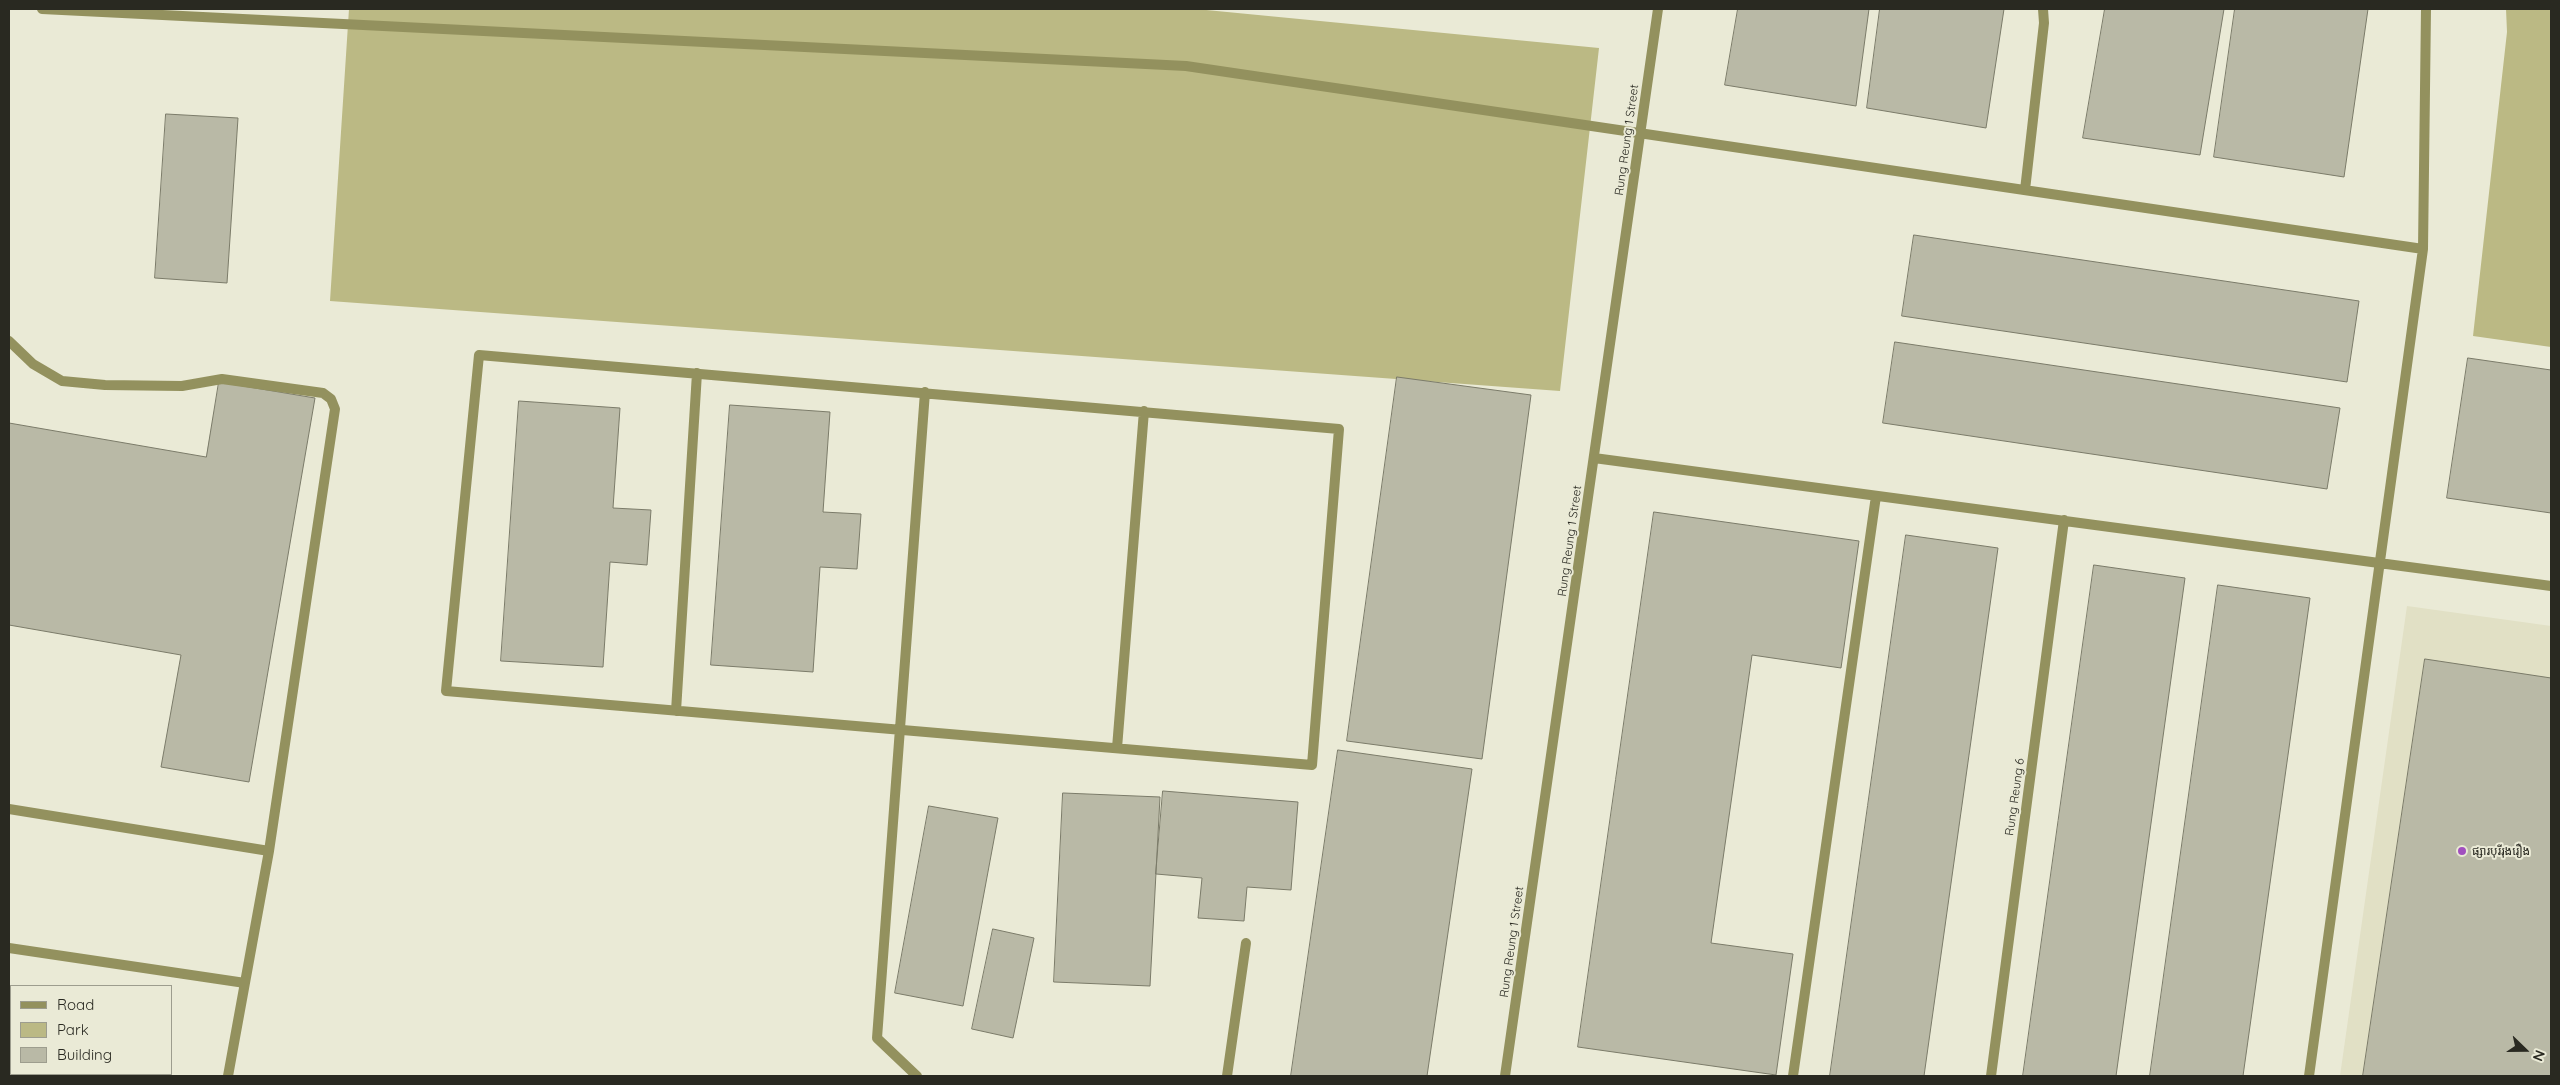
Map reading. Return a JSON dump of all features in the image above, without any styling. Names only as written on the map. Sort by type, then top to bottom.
[{"type":"street","points":[[42,9],[1186,66],[2423,249]]},
{"type":"street","name":"Rung Reung 1 Street","points":[[1505,1076],[1658,9]]},
{"type":"street","points":[[2025,190],[2044,23],[2043,9]]},
{"type":"street","points":[[2309,1076],[2423,249],[2426,9]]},
{"type":"street","points":[[9,341],[33,364],[62,382],[182,386],[222,379],[323,393],[331,399],[335,409],[269,851],[228,1076]]},
{"type":"street","points":[[479,355],[697,373],[1339,429],[1312,765],[446,692],[479,355]]},
{"type":"street","points":[[676,711],[697,373]]},
{"type":"street","points":[[917,1076],[878,1038],[925,392]]},
{"type":"street","points":[[1116,748],[1144,411]]},
{"type":"street","points":[[1594,458],[2551,586]]},
{"type":"street","points":[[1793,1076],[1876,496]]},
{"type":"street","name":"Rung Reung 6","points":[[1991,1076],[2064,520]]},
{"type":"street","points":[[9,809],[269,851]]},
{"type":"street","points":[[1227,1076],[1246,943]]},
{"type":"street","points":[[9,948],[245,983]]},
{"type":"shaded area","name":"ផ្សារបុរីរុងរឿង","points":[[2407,606],[2551,626],[2551,1076],[2340,1076]]},
{"type":"green space","points":[[349,9],[1196,9],[1599,48],[1560,391],[330,301]]},
{"type":"green space","points":[[2506,9],[2551,9],[2551,347],[2473,336],[2507,32]]},
{"type":"building","points":[[1738,9],[1869,9],[1856,106],[1725,85]]},
{"type":"building","points":[[1880,9],[2004,9],[1986,128],[1867,108]]},
{"type":"building","points":[[2105,9],[2224,9],[2200,155],[2083,138]]},
{"type":"building","points":[[2235,9],[2368,9],[2344,177],[2214,157]]},
{"type":"building","points":[[166,114],[238,118],[227,283],[155,278]]},
{"type":"building","points":[[1914,235],[2359,301],[2347,382],[1902,316]]},
{"type":"building","points":[[1895,342],[2340,408],[2327,489],[1883,423]]},
{"type":"building","points":[[2468,358],[2551,370],[2551,513],[2447,498]]},
{"type":"building","points":[[1397,377],[1531,395],[1482,759],[1347,741]]},
{"type":"building","points":[[219,382],[315,398],[249,782],[161,767],[181,655],[9,625],[9,423],[206,457]]},
{"type":"building","points":[[519,401],[620,408],[613,508],[651,510],[647,565],[610,562],[603,667],[501,661]]},
{"type":"building","points":[[730,405],[830,412],[823,512],[861,514],[857,569],[820,567],[813,672],[711,665]]},
{"type":"building","points":[[1654,512],[1859,541],[1841,668],[1752,655],[1711,943],[1793,954],[1776,1075],[1578,1047]]},
{"type":"building","points":[[1906,535],[1998,548],[1924,1076],[1830,1076]]},
{"type":"building","points":[[2094,565],[2185,578],[2116,1076],[2023,1076]]},
{"type":"building","points":[[2218,585],[2310,598],[2243,1076],[2150,1076]]},
{"type":"building","name":"ផ្សារបុរីរុងរឿង","points":[[2425,659],[2551,678],[2551,1076],[2363,1076]]},
{"type":"building","points":[[1338,750],[1472,769],[1427,1076],[1291,1076]]},
{"type":"building","points":[[1163,791],[1298,802],[1291,890],[1247,887],[1244,921],[1198,918],[1202,878],[1156,874]]},
{"type":"building","points":[[1063,793],[1160,797],[1150,986],[1054,982]]},
{"type":"building","points":[[929,806],[998,818],[963,1006],[895,993]]},
{"type":"building","points":[[993,929],[1034,938],[1013,1038],[972,1029]]},
{"type":"place","name":"ផ្សារបុរីរុងរឿង","points":[[2462,851]]}]
